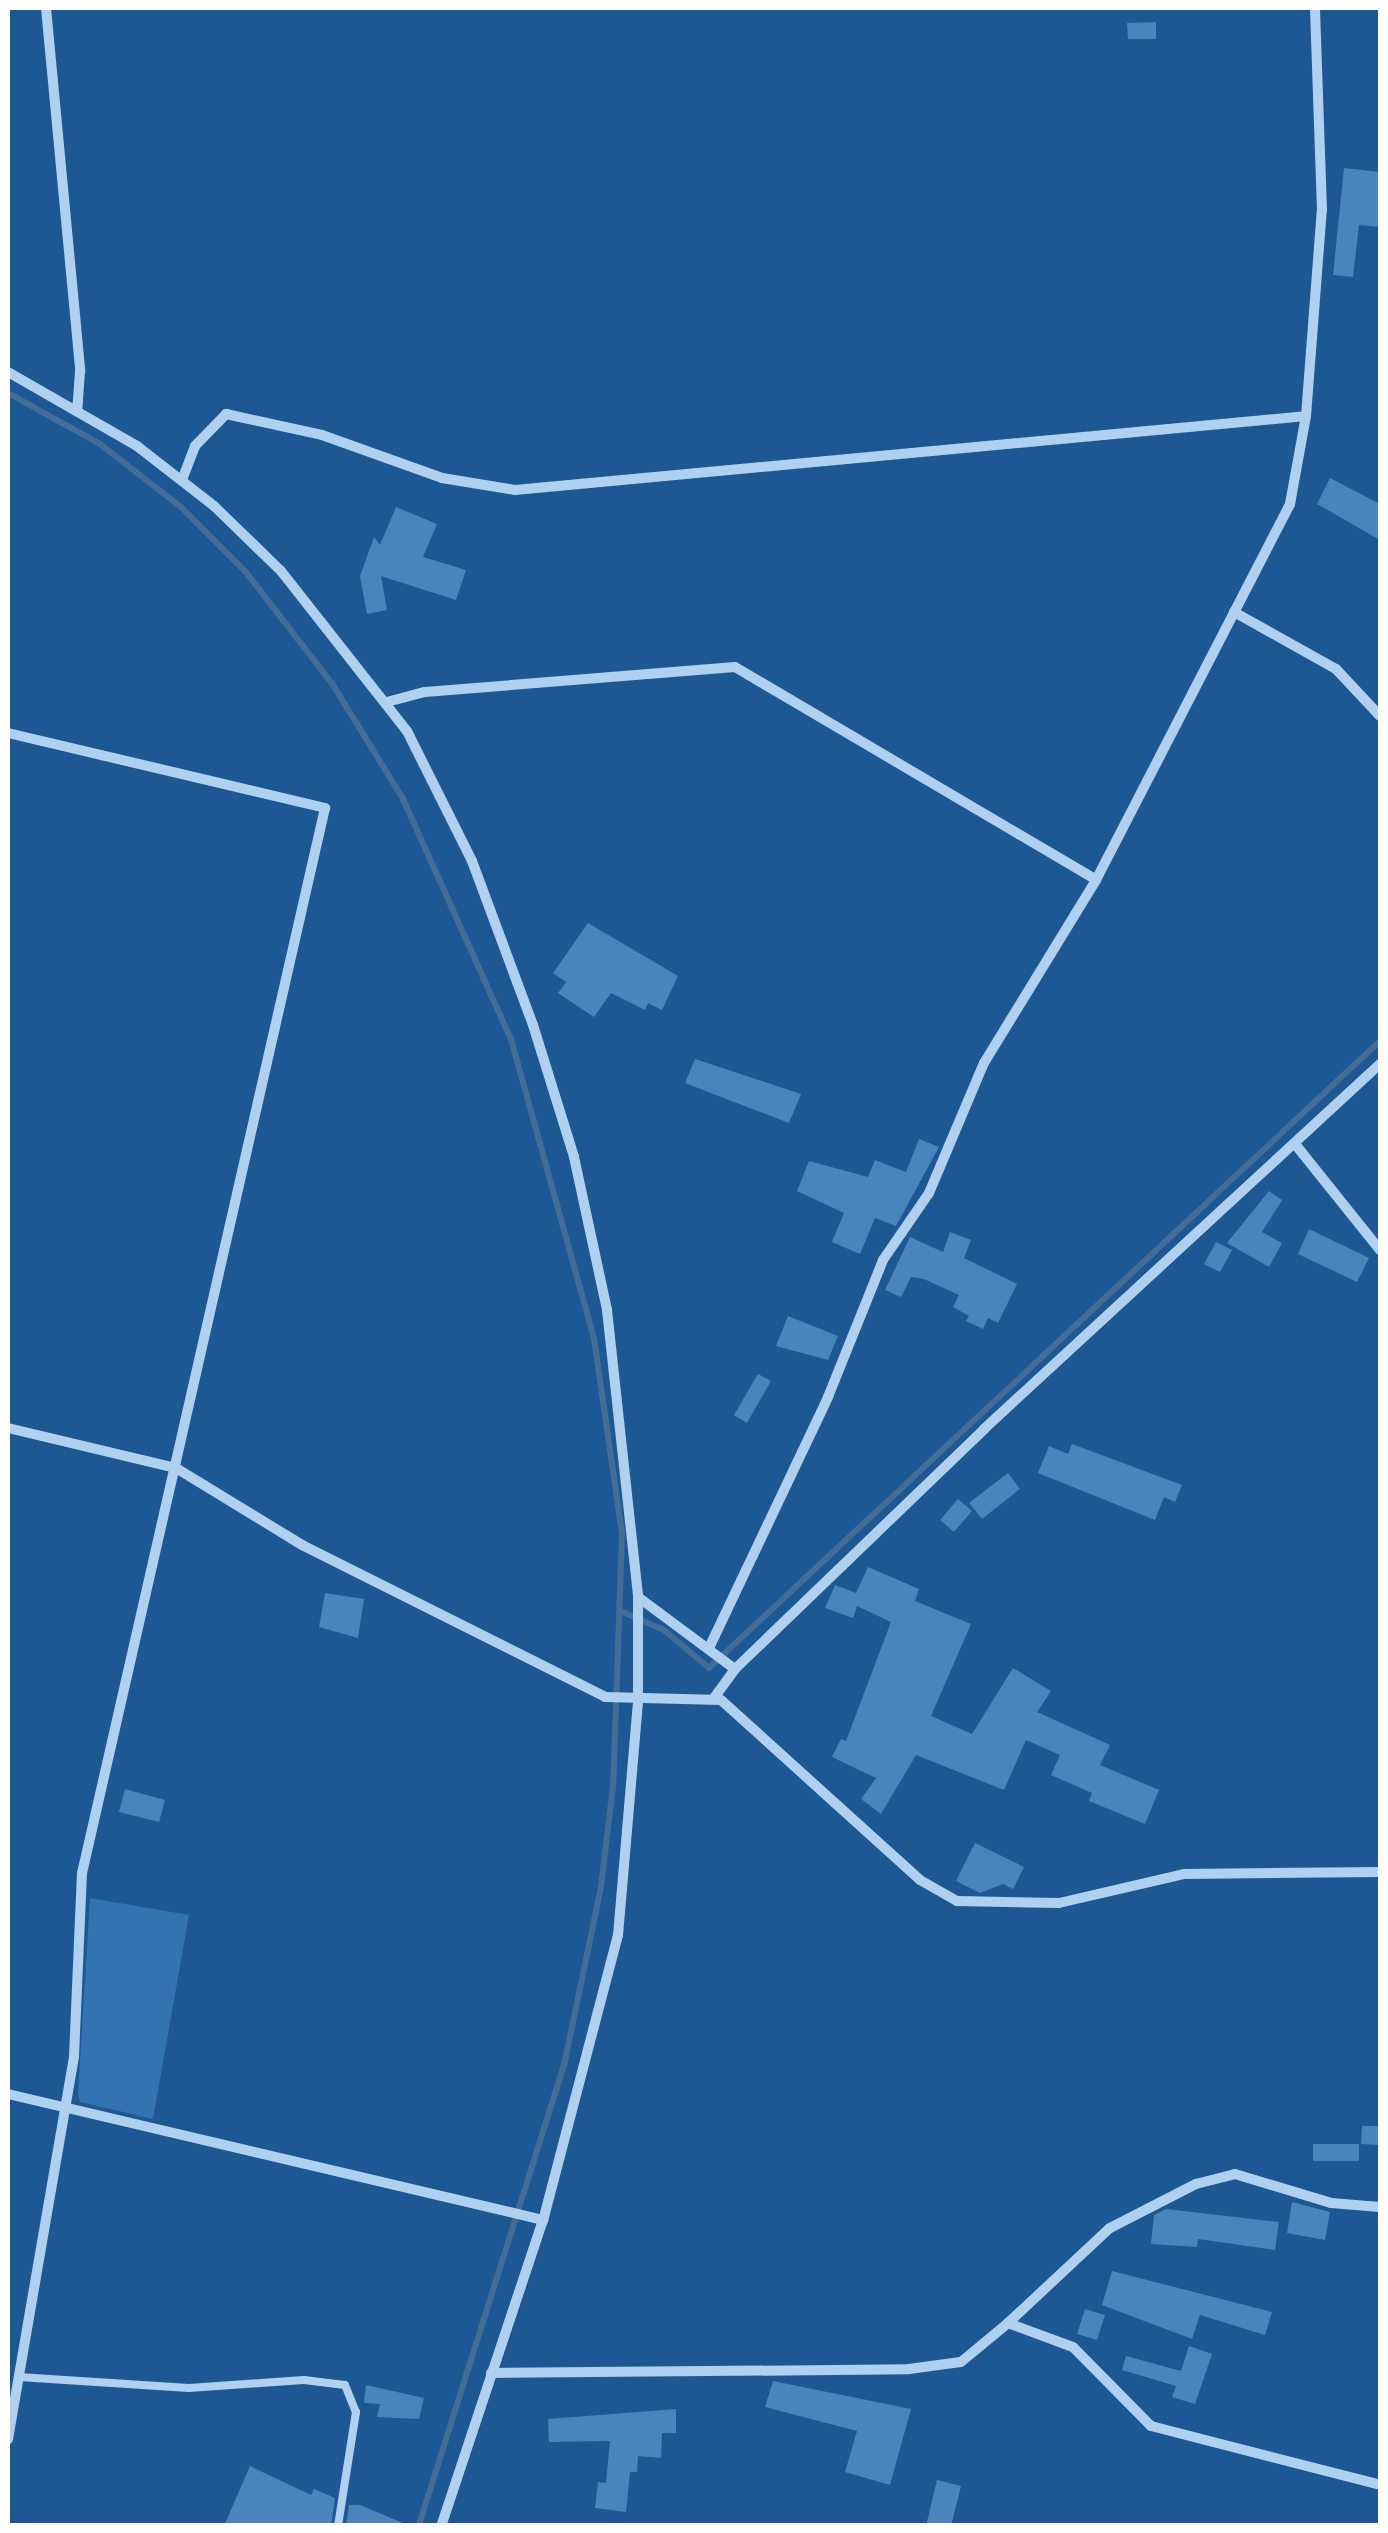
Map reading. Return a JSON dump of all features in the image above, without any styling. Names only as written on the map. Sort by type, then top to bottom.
[{"type":"street","points":[[46,8],[80,371],[77,410]]},
{"type":"street","points":[[709,1648],[828,1397],[883,1260],[930,1193],[984,1063],[1096,880],[1290,504],[1306,416],[1322,210],[1315,8]]},
{"type":"street","points":[[8,372],[77,410],[182,480],[281,571],[387,702],[472,861],[574,1157],[607,1310],[638,1597],[618,1935],[491,2373],[441,2526]]},
{"type":"street","points":[[182,480],[195,446],[226,414],[322,435],[442,478],[515,490],[1306,416]]},
{"type":"street","points":[[1234,612],[1336,669],[1380,716]]},
{"type":"street","points":[[387,702],[426,692],[735,666],[1096,880]]},
{"type":"street","points":[[8,734],[325,808],[82,1872],[77,2020],[8,2439]]},
{"type":"street","points":[[714,1698],[735,1669],[984,1429],[1380,1064]]},
{"type":"street","points":[[1295,1144],[1380,1250]]},
{"type":"street","points":[[8,1428],[176,1468],[302,1544],[605,1697],[632,1701],[714,1698],[920,1880],[957,1900],[1059,1903],[1185,1874],[1380,1872]]},
{"type":"street","points":[[638,1597],[735,1669]]},
{"type":"street","points":[[8,2094],[537,2219]]},
{"type":"street","points":[[491,2373],[909,2369],[960,2362],[1008,2324],[1110,2228],[1196,2184],[1235,2174],[1331,2203],[1380,2208]]},
{"type":"street","points":[[1008,2324],[1073,2347],[1151,2426],[1380,2485]]},
{"type":"lane","points":[[19,2376],[188,2388],[304,2380],[345,2385],[356,2412],[338,2526]]},
{"type":"shaded area","points":[[90,1898],[189,1915],[153,2119],[80,2102]]},
{"type":"building","points":[[1156,22],[1156,39],[1128,39],[1127,23]]},
{"type":"building","points":[[1344,168],[1380,172],[1380,227],[1359,225],[1353,277],[1333,275]]},
{"type":"building","points":[[1330,478],[1380,504],[1380,540],[1317,504]]},
{"type":"building","points":[[396,507],[437,524],[423,557],[466,570],[456,600],[381,576],[387,610],[367,614],[360,576],[374,537],[380,545]]},
{"type":"building","points":[[588,923],[678,976],[662,1010],[648,1003],[645,1010],[611,993],[594,1017],[558,993],[566,982],[553,973]]},
{"type":"building","points":[[695,1059],[801,1094],[789,1123],[685,1083]]},
{"type":"building","points":[[919,1139],[939,1147],[896,1226],[875,1218],[860,1254],[832,1242],[844,1213],[797,1191],[809,1161],[868,1177],[875,1160],[906,1172]]},
{"type":"building","points":[[1269,1191],[1282,1200],[1262,1232],[1282,1243],[1269,1267],[1227,1243]]},
{"type":"building","points":[[1309,1229],[1369,1258],[1357,1282],[1298,1254]]},
{"type":"building","points":[[950,1232],[971,1240],[964,1258],[1017,1284],[998,1323],[988,1318],[983,1329],[966,1321],[969,1316],[953,1307],[959,1295],[924,1279],[911,1277],[901,1297],[885,1290],[910,1237],[943,1252]]},
{"type":"building","points":[[1216,1242],[1232,1250],[1220,1272],[1204,1264]]},
{"type":"building","points":[[788,1316],[838,1336],[828,1360],[776,1346]]},
{"type":"building","points":[[758,1374],[771,1381],[747,1423],[734,1415]]},
{"type":"building","points":[[1072,1444],[1182,1485],[1175,1502],[1164,1497],[1155,1520],[1038,1473],[1049,1446],[1068,1454]]},
{"type":"building","points":[[1008,1473],[1020,1489],[982,1519],[969,1503]]},
{"type":"building","points":[[958,1499],[972,1511],[954,1532],[940,1520]]},
{"type":"building","points":[[868,1567],[919,1589],[915,1601],[971,1624],[931,1716],[972,1734],[1013,1668],[1051,1691],[1037,1712],[1110,1745],[1100,1765],[1159,1790],[1145,1824],[1089,1801],[1092,1793],[1051,1775],[1060,1755],[1026,1740],[1004,1790],[916,1755],[881,1814],[861,1799],[876,1778],[832,1757],[841,1739],[846,1741],[891,1622],[857,1606],[853,1618],[825,1608],[835,1585],[856,1593]]},
{"type":"building","points":[[325,1593],[364,1599],[358,1638],[319,1627]]},
{"type":"building","points":[[125,1789],[165,1800],[159,1822],[119,1812]]},
{"type":"building","points":[[975,1843],[1024,1867],[1013,1889],[1003,1884],[980,1893],[956,1881]]},
{"type":"building","points":[[1362,2126],[1380,2126],[1380,2145],[1361,2144]]},
{"type":"building","points":[[1313,2144],[1359,2144],[1359,2161],[1313,2161]]},
{"type":"building","points":[[1292,2202],[1330,2212],[1325,2240],[1287,2233]]},
{"type":"building","points":[[1166,2209],[1279,2222],[1275,2250],[1198,2239],[1197,2247],[1151,2244],[1154,2215]]},
{"type":"building","points":[[1112,2271],[1272,2312],[1265,2335],[1200,2315],[1192,2339],[1102,2305]]},
{"type":"building","points":[[1085,2309],[1105,2315],[1097,2340],[1077,2334]]},
{"type":"building","points":[[1189,2346],[1212,2354],[1195,2404],[1172,2397],[1176,2386],[1122,2370],[1126,2356],[1181,2371]]},
{"type":"building","points":[[773,2381],[911,2409],[890,2485],[845,2472],[857,2431],[765,2407]]},
{"type":"building","points":[[366,2385],[424,2398],[419,2419],[377,2417],[380,2404],[364,2403]]},
{"type":"building","points":[[676,2409],[676,2433],[662,2433],[661,2458],[638,2456],[637,2472],[630,2472],[626,2512],[595,2508],[598,2482],[606,2483],[610,2441],[549,2442],[548,2419]]},
{"type":"building","points":[[250,2466],[311,2495],[314,2489],[335,2498],[331,2526],[224,2526]]},
{"type":"building","points":[[937,2480],[961,2486],[951,2526],[926,2526]]},
{"type":"building","points":[[349,2505],[360,2505],[410,2526],[346,2526]]},
{"type":"waterway","points":[[8,393],[100,444],[181,507],[245,571],[333,685],[403,799],[511,1039],[594,1339],[622,1534],[613,1786],[601,1887],[564,2065],[419,2526]]},
{"type":"waterway","points":[[620,1611],[664,1630],[709,1668],[1380,1041]]}]
